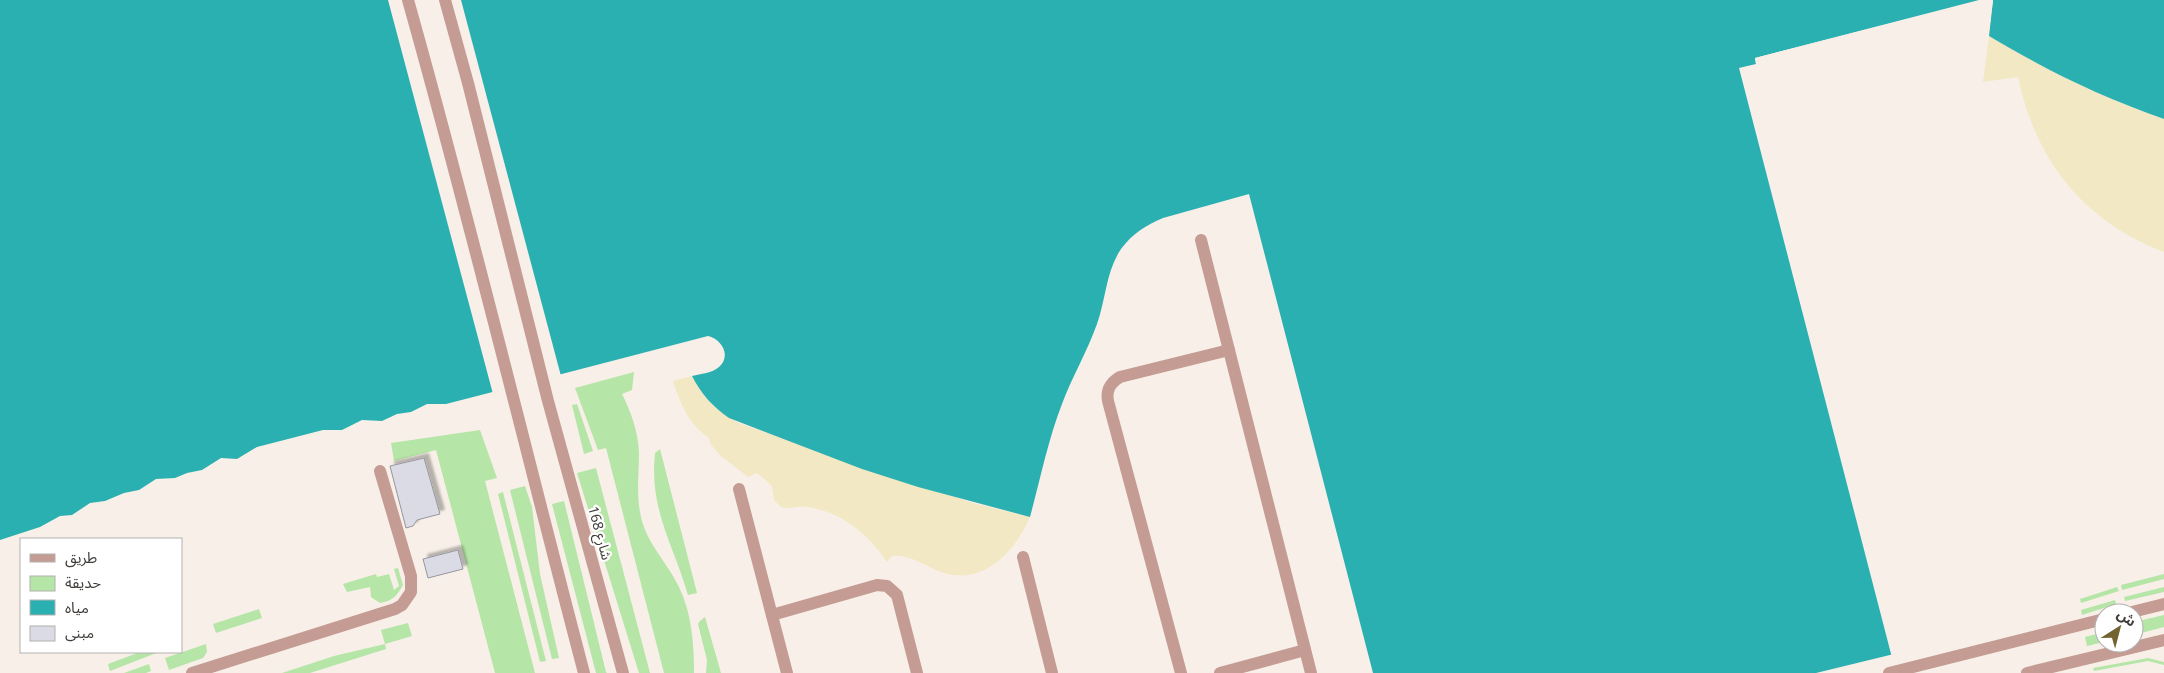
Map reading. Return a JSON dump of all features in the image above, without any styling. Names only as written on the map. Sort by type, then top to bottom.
[{"type":"street","points":[[408,0],[452,159],[514,408],[584,673]]},
{"type":"street","name":"شارع 168","points":[[445,0],[468,83],[548,401],[623,673]]},
{"type":"street","points":[[1201,240],[1311,673]]},
{"type":"street","points":[[1181,673],[1108,401],[1108,392],[1112,383],[1120,378],[1229,350]]},
{"type":"street","points":[[192,673],[372,618],[402,605],[411,592],[411,576],[380,471]]},
{"type":"street","points":[[739,489],[788,673]]},
{"type":"street","points":[[1023,557],[1052,673]]},
{"type":"street","points":[[772,615],[877,585],[887,586],[897,595],[917,673]]},
{"type":"street","points":[[2144,609],[2164,604]]},
{"type":"street","points":[[1889,673],[2094,622]]},
{"type":"street","points":[[2027,673],[2164,640]]},
{"type":"street","points":[[1220,673],[1305,650]]},
{"type":"green space","points":[[634,372],[632,390],[622,394],[636,429],[639,452],[639,509],[648,536],[679,587],[687,608],[691,629],[694,673],[664,673],[606,448],[598,450],[575,388]]},
{"type":"green space","points":[[577,404],[593,451],[584,454],[572,405]]},
{"type":"green space","points":[[480,430],[497,478],[485,481],[535,673],[495,673],[436,450],[394,461],[391,443]]},
{"type":"green space","points":[[660,449],[697,593],[688,595],[659,509],[654,473],[655,453]]},
{"type":"green space","points":[[596,468],[650,673],[639,673],[577,473]]},
{"type":"green space","points":[[525,486],[532,507],[540,574],[559,658],[552,659],[510,490]]},
{"type":"green space","points":[[503,492],[546,661],[540,662],[498,494]]},
{"type":"green space","points":[[564,501],[607,673],[596,673],[552,504]]},
{"type":"green space","points":[[398,568],[403,585],[399,592],[388,601],[380,603],[371,597],[370,587],[347,592],[343,584],[376,574],[377,577],[389,574],[394,590],[399,586],[394,569]]},
{"type":"green space","points":[[2164,574],[2164,579],[2122,590],[2121,585]]},
{"type":"green space","points":[[2117,587],[2119,591],[2081,603],[2080,599]]},
{"type":"green space","points":[[2164,587],[2164,592],[2125,601],[2124,597]]},
{"type":"green space","points":[[2115,600],[2116,603],[2105,603]]},
{"type":"green space","points":[[2094,606],[2094,611],[2082,615],[2081,610]]},
{"type":"green space","points":[[259,609],[262,618],[216,633],[213,624]]},
{"type":"green space","points":[[2164,615],[2164,627],[2144,632],[2144,620]]},
{"type":"green space","points":[[705,617],[721,673],[706,673],[707,660],[698,624]]},
{"type":"green space","points":[[408,623],[412,636],[385,644],[381,630]]},
{"type":"green space","points":[[2094,635],[2094,644],[2087,646],[2085,637]]},
{"type":"green space","points":[[206,644],[207,652],[203,658],[169,670],[165,658]]},
{"type":"green space","points":[[385,644],[386,649],[310,673],[282,673],[334,656]]},
{"type":"green space","points":[[137,653],[156,653],[110,671],[108,664]]},
{"type":"green space","points":[[2148,658],[2164,662],[2164,665],[2148,661],[2094,671],[2093,668]]},
{"type":"green space","points":[[149,664],[151,671],[146,673],[124,673]]},
{"type":"sand","points":[[1989,36],[2074,82],[2164,119],[2164,252],[2135,239],[2110,224],[2087,205],[2067,184],[2051,161],[2037,135],[2026,107],[2018,77],[1983,82]]},
{"type":"sand","points":[[692,376],[701,392],[712,404],[741,424],[973,503],[1030,517],[1024,530],[1006,554],[983,570],[970,575],[941,572],[916,560],[902,556],[891,557],[887,562],[872,543],[854,526],[843,519],[820,510],[808,507],[781,507],[774,500],[772,486],[757,473],[748,477],[721,456],[711,445],[709,438],[691,420],[682,405],[673,381]]},
{"type":"water","points":[[0,0],[1979,0],[1755,58],[1756,64],[1739,68],[1896,673],[1373,673],[1249,194],[1163,218],[1140,230],[1121,249],[1112,266],[1097,324],[1057,418],[1030,517],[918,487],[862,469],[729,418],[708,400],[692,376],[713,371],[719,367],[725,358],[721,344],[708,336],[446,404],[427,404],[411,412],[397,414],[382,421],[362,420],[342,430],[323,430],[257,447],[237,459],[221,458],[202,470],[175,478],[156,479],[139,490],[124,493],[105,501],[90,503],[72,515],[60,516],[40,527],[0,540]]},
{"type":"water","points":[[1993,0],[2164,0],[2164,119],[2074,82],[1989,36]]},
{"type":"pier","points":[[388,0],[461,0],[561,376],[493,394]]},
{"type":"pier","points":[[1982,0],[1758,60],[1756,64],[1755,58]]},
{"type":"pier","points":[[1990,0],[1993,0],[1988,39],[1986,36]]},
{"type":"pier","points":[[1894,654],[1898,673],[1816,673]]},
{"type":"building","points":[[424,458],[440,514],[417,520],[413,526],[406,528],[390,466]]},
{"type":"building","points":[[458,550],[463,569],[428,578],[423,559]]}]
